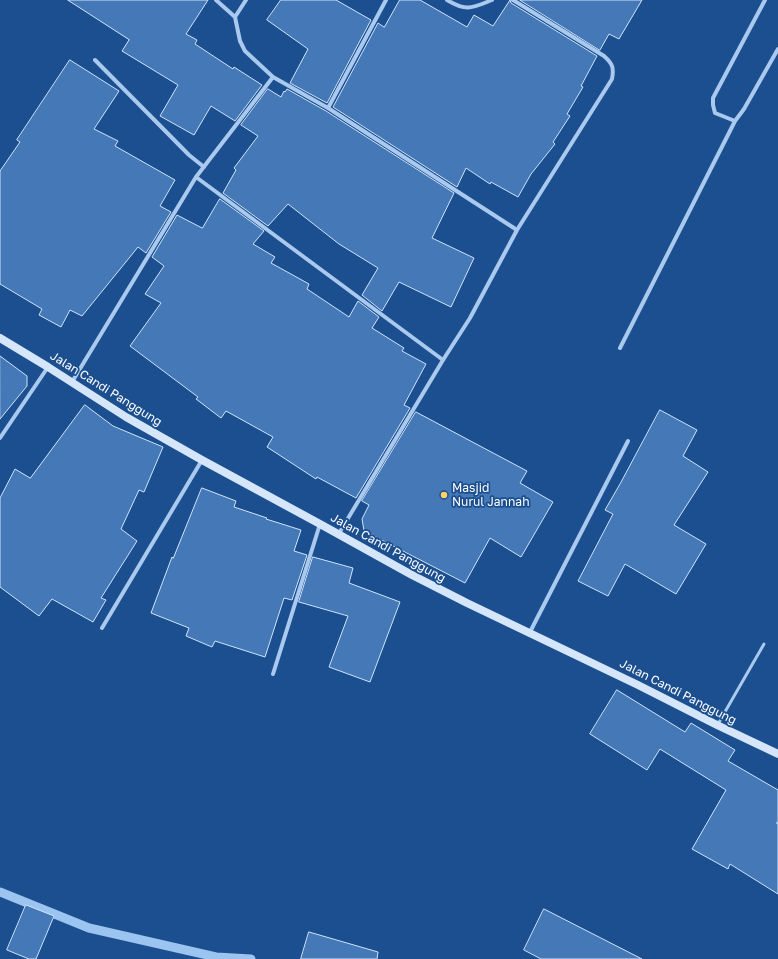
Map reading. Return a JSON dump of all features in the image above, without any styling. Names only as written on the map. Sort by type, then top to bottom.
[{"type":"main road","name":"Jalan Candi Panggung","points":[[0,338],[126,417],[412,575],[778,754]]},
{"type":"street","points":[[216,0],[235,17],[240,41],[245,51],[273,77],[328,108],[517,230]]},
{"type":"street","points":[[235,17],[246,0]]},
{"type":"street","points":[[328,108],[386,0]]},
{"type":"street","points":[[447,0],[463,8],[475,7],[492,0]]},
{"type":"street","points":[[338,535],[443,360],[470,318],[517,230],[612,79],[614,71],[611,62],[604,56],[513,0]]},
{"type":"street","points":[[735,121],[715,113],[713,98],[765,0]]},
{"type":"street","points":[[620,348],[735,121],[744,109],[778,49]]},
{"type":"street","points":[[95,60],[189,154],[204,167]]},
{"type":"street","points":[[71,383],[196,177],[273,77]]},
{"type":"street","points":[[196,177],[443,360]]},
{"type":"street","points":[[0,438],[48,367]]},
{"type":"street","points":[[530,632],[628,441]]},
{"type":"street","points":[[102,628],[202,460]]},
{"type":"street","points":[[273,674],[320,524]]},
{"type":"lane","points":[[717,725],[764,644]]},
{"type":"building","points":[[68,0],[208,0],[186,34],[197,40],[195,44],[233,69],[234,67],[262,85],[235,121],[211,106],[194,135],[160,116],[178,85],[122,51],[129,40]]},
{"type":"building","points":[[281,0],[336,0],[371,20],[327,103],[290,83],[308,49],[267,20]]},
{"type":"building","points":[[400,0],[420,0],[467,27],[474,15],[493,26],[510,0],[511,3],[597,56],[581,86],[583,87],[567,114],[570,116],[553,142],[555,144],[531,174],[518,197],[491,182],[490,184],[466,168],[457,187],[333,107],[378,23],[384,27]]},
{"type":"building","points":[[520,0],[642,0],[619,39],[609,34],[600,50]]},
{"type":"building","points":[[70,60],[119,91],[94,129],[118,141],[115,146],[175,180],[160,206],[171,212],[146,253],[138,247],[82,316],[70,310],[61,327],[39,315],[42,309],[0,284],[0,171],[20,142],[17,140]]},
{"type":"building","points":[[268,89],[281,97],[287,89],[326,111],[454,193],[432,238],[474,258],[451,307],[399,282],[382,311],[362,295],[378,268],[339,244],[288,204],[268,226],[223,193],[236,170],[234,168],[258,136],[241,125]]},
{"type":"building","points":[[220,199],[264,231],[253,244],[275,257],[271,263],[309,284],[307,289],[349,317],[358,301],[379,317],[372,328],[404,348],[402,351],[426,364],[404,405],[410,408],[356,498],[317,477],[316,479],[267,447],[273,437],[226,411],[221,418],[196,399],[198,397],[130,346],[161,303],[145,294],[164,266],[152,257],[177,215],[202,228]]},
{"type":"building","points":[[0,356],[27,376],[27,386],[0,419]]},
{"type":"building","points":[[85,405],[113,426],[163,447],[144,492],[139,490],[121,529],[137,541],[101,598],[106,600],[93,622],[52,599],[39,616],[0,587],[0,498],[15,469],[30,478]]},
{"type":"building","points":[[660,410],[697,430],[683,456],[708,472],[674,525],[706,544],[676,594],[625,564],[608,596],[578,581],[613,514],[605,510]]},
{"type":"building","name":"Masjid Nurul Jannah","points":[[416,412],[527,471],[520,483],[553,502],[521,557],[490,538],[465,583],[364,531],[362,519],[369,505],[362,501]]},
{"type":"building","points":[[202,488],[236,501],[234,507],[301,530],[294,551],[307,555],[292,600],[284,598],[265,657],[215,641],[212,647],[186,636],[189,628],[151,613],[172,557],[173,558]]},
{"type":"building","points":[[313,557],[353,568],[349,583],[400,602],[370,682],[329,667],[348,616],[299,602]]},
{"type":"building","points":[[617,690],[685,732],[691,723],[735,750],[728,761],[778,790],[778,894],[730,864],[728,869],[692,849],[726,790],[660,749],[647,770],[590,734]]},
{"type":"building","points":[[26,905],[54,916],[36,959],[29,959],[7,950]]},
{"type":"building","points":[[544,909],[642,959],[541,959],[524,950]]},
{"type":"building","points":[[309,932],[378,952],[377,959],[301,959]]},
{"type":"waterway","points":[[0,892],[89,928],[216,957],[251,959]]},
{"type":"place","name":"Masjid Nurul Jannah","points":[[444,495]]}]
